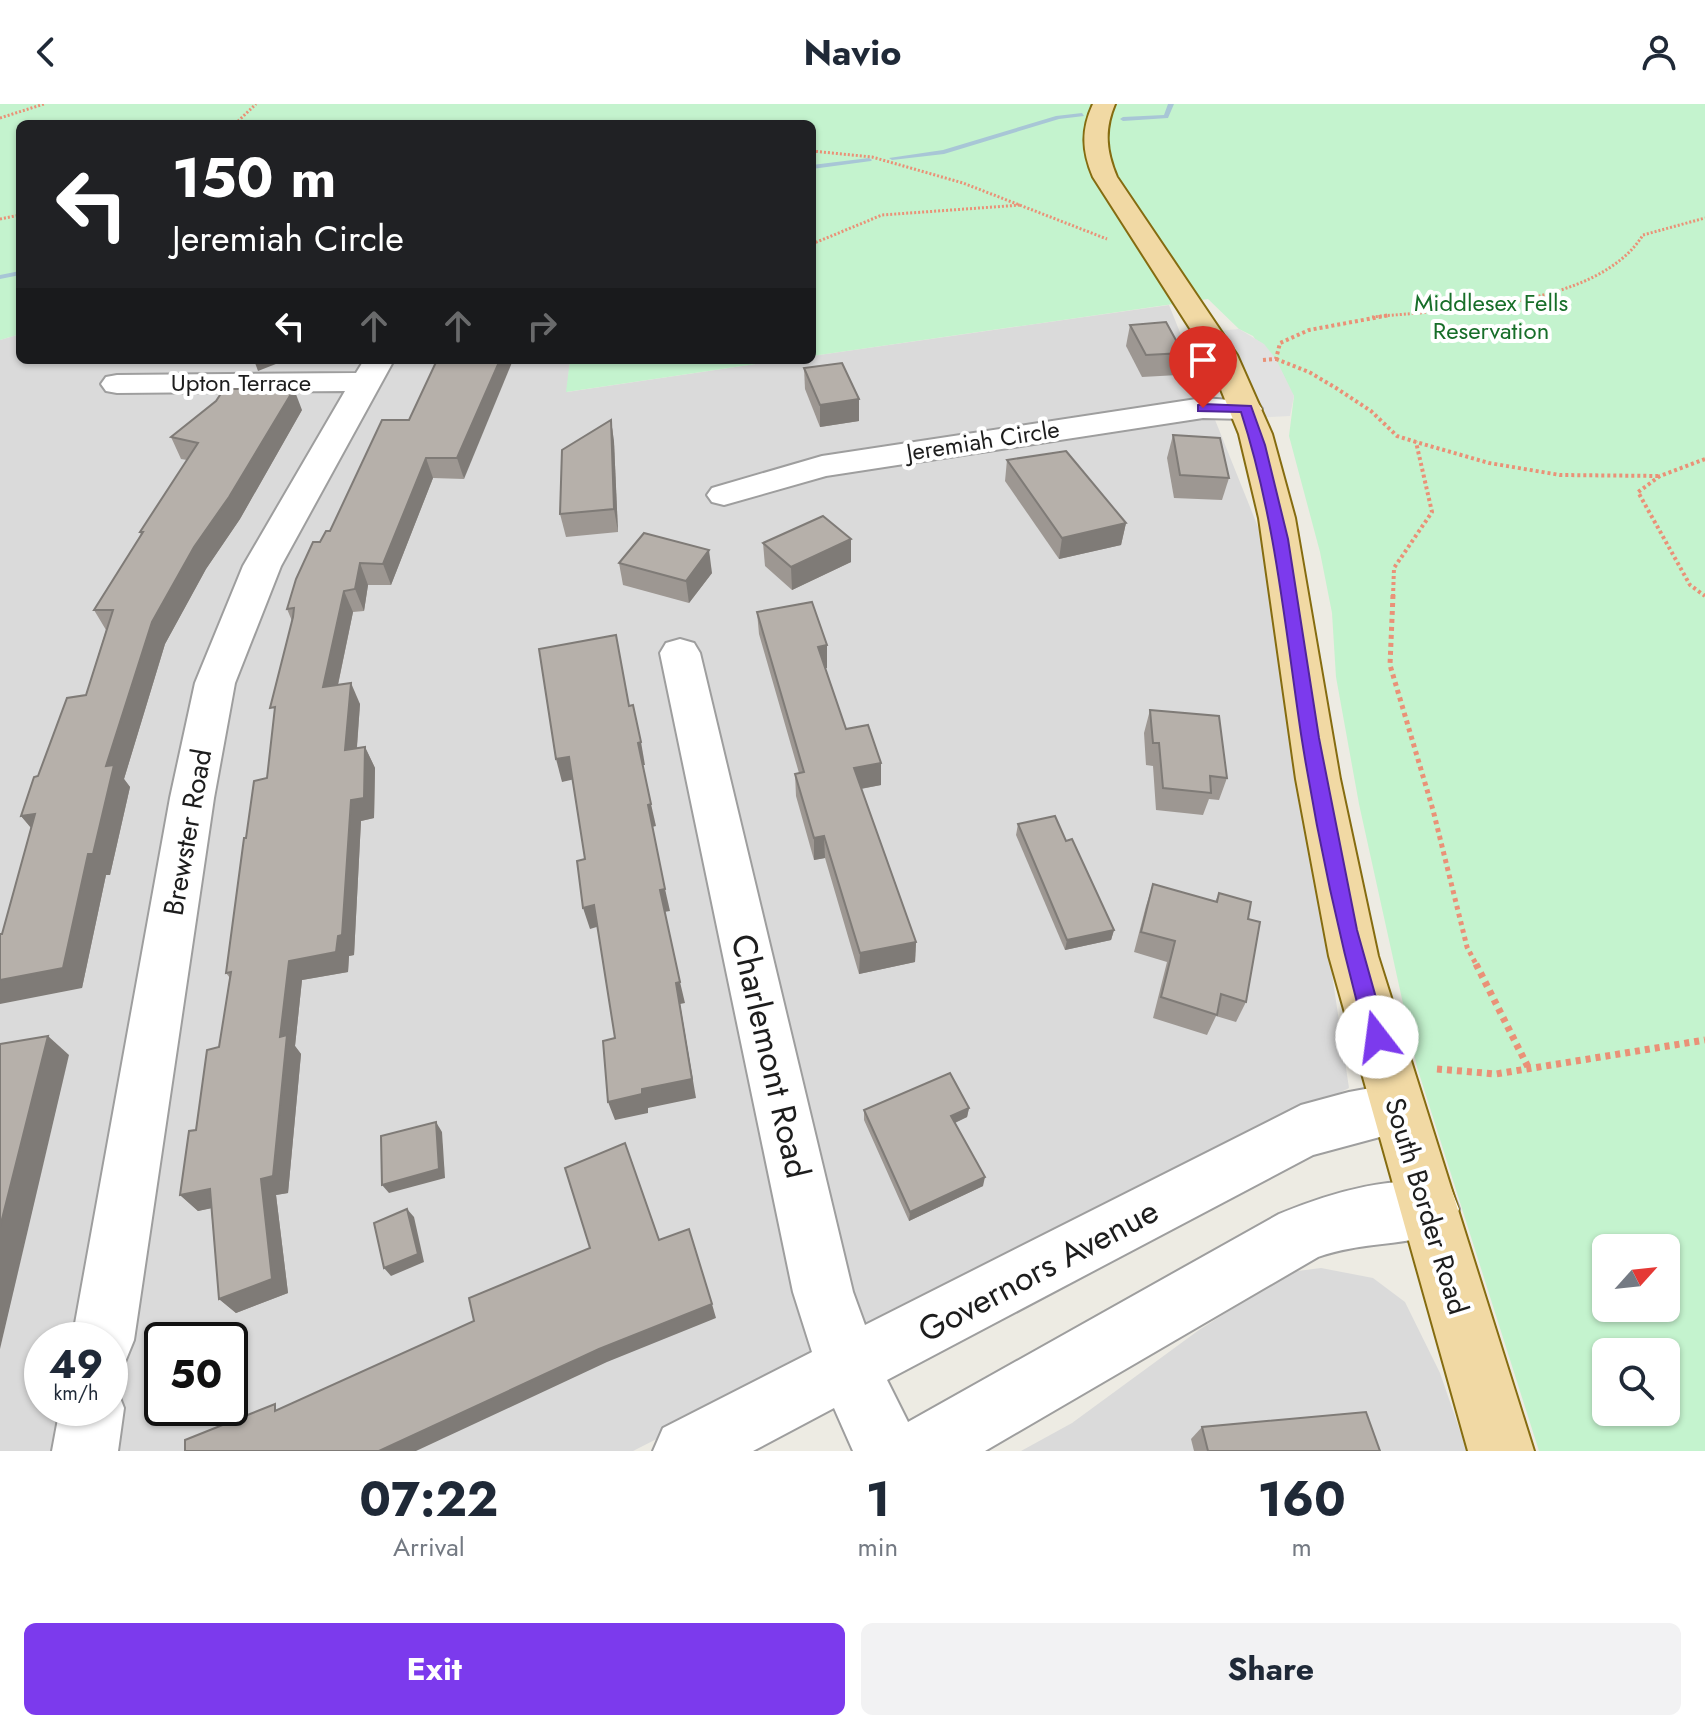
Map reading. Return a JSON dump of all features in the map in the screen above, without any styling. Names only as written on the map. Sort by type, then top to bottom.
[{"type":"main road","name":"South Border Road","points":[[1104,104],[1095,124],[1094,150],[1110,188],[1226,362],[1246,409],[1269,485],[1310,738],[1347,930],[1501,1451]]},
{"type":"street","name":"Upton Terrace","points":[[117,384],[372,371]]},
{"type":"street","name":"Brewster Road","points":[[106,1322],[192,798],[215,683],[262,566],[372,371]]},
{"type":"street","name":"Jeremiah Circle","points":[[724,495],[822,466],[1203,408],[1246,409]]},
{"type":"street","name":"Charlemont Road","points":[[680,653],[823,1292],[849,1369],[887,1451]]},
{"type":"street","name":"Governors Avenue","points":[[686,1451],[1301,1132],[1349,1118],[1391,1086]]},
{"type":"street","points":[[922,1451],[1300,1235],[1353,1217],[1430,1209]]},
{"type":"street","points":[[85,1451],[89,1426]]},
{"type":"path","points":[[0,118],[44,104]]},
{"type":"path","points":[[239,120],[256,104]]},
{"type":"path","points":[[816,151],[872,157],[963,183],[1095,236],[1121,242],[1148,243]]},
{"type":"path","points":[[816,242],[882,215],[1022,205]]},
{"type":"path","points":[[1276,359],[1280,343],[1309,330],[1359,319],[1537,299],[1601,272],[1631,254],[1643,235],[1705,218]]},
{"type":"path","points":[[1226,362],[1276,359],[1322,380],[1371,411],[1397,436],[1489,463],[1560,475],[1660,476]]},
{"type":"path","points":[[1416,442],[1432,512],[1394,568],[1390,665],[1433,810],[1467,947],[1529,1069]]},
{"type":"path","points":[[1705,459],[1660,476],[1638,492],[1690,585],[1705,596]]},
{"type":"path","points":[[1391,1086],[1496,1074],[1705,1040]]},
{"type":"shaded area","points":[[1169,305],[1260,532],[1310,827],[1349,1088],[633,1451],[0,1451],[0,340],[16,335],[16,364],[570,364],[567,392],[756,364],[816,364],[816,355]]},
{"type":"shaded area","points":[[1239,329],[1264,344],[1276,359],[1294,396],[1290,416],[1250,418],[1207,332]]},
{"type":"shaded area","points":[[1321,1268],[1373,1278],[1405,1302],[1440,1373],[1467,1451],[1021,1451],[1072,1423],[1199,1330],[1290,1272]]},
{"type":"green space","name":"Middlesex Fells Reservation","points":[[0,104],[1705,104],[1705,1451],[1539,1451],[1417,1067],[1359,804],[1336,677],[1332,613],[1320,552],[1289,436],[1294,396],[1253,336],[1239,329],[1208,299],[816,355],[816,120],[16,120],[16,335],[0,340]]},
{"type":"green space","points":[[570,364],[756,364],[566,392]]},
{"type":"building","points":[[1166,322],[1183,353],[1146,355],[1130,325]]},
{"type":"building","points":[[842,363],[859,399],[820,405],[804,368]]},
{"type":"building","points":[[435,364],[498,364],[457,458],[426,458],[383,564],[360,563],[355,589],[344,591],[323,687],[351,683],[345,750],[365,747],[364,798],[351,800],[342,935],[338,936],[336,952],[289,961],[280,1037],[287,1035],[273,1176],[261,1179],[272,1279],[219,1299],[210,1189],[180,1195],[189,1131],[196,1130],[207,1050],[219,1047],[231,972],[226,973],[244,838],[254,781],[267,778],[275,707],[270,708],[294,608],[287,609],[296,579],[313,542],[320,542],[326,531],[330,531],[382,420],[409,420]]},
{"type":"building","points":[[224,389],[294,389],[229,497],[194,547],[152,622],[106,766],[114,765],[93,854],[88,854],[63,968],[0,980],[0,934],[35,814],[21,816],[67,698],[86,695],[113,610],[94,610],[198,443],[171,437],[216,401]]},
{"type":"building","points":[[611,420],[614,509],[560,514],[562,450]]},
{"type":"building","points":[[1173,435],[1220,438],[1229,478],[1180,475]]},
{"type":"building","points":[[1066,451],[1126,523],[1062,538],[1007,460]]},
{"type":"building","points":[[823,516],[851,539],[791,567],[763,543]]},
{"type":"building","points":[[644,533],[709,550],[686,581],[619,563]]},
{"type":"building","points":[[812,602],[827,645],[818,647],[846,729],[868,725],[881,763],[854,768],[916,942],[860,953],[824,836],[814,838],[795,774],[804,772],[757,612]]},
{"type":"building","points":[[616,635],[629,706],[633,705],[641,742],[638,743],[651,804],[648,805],[665,889],[660,890],[680,982],[676,983],[692,1079],[642,1089],[642,1094],[608,1102],[603,1041],[615,1038],[594,905],[583,908],[577,861],[585,859],[569,757],[556,759],[539,649]]},
{"type":"building","points":[[1150,710],[1219,716],[1227,778],[1210,776],[1211,793],[1163,788],[1159,743],[1153,743]]},
{"type":"building","points":[[1055,816],[1066,841],[1072,839],[1114,930],[1067,940],[1018,824]]},
{"type":"building","points":[[1153,884],[1217,902],[1219,893],[1251,902],[1248,919],[1260,922],[1246,1002],[1221,994],[1217,1015],[1161,997],[1175,941],[1141,932]]},
{"type":"building","points":[[48,1036],[0,1227],[0,1044]]},
{"type":"building","points":[[950,1073],[969,1108],[951,1116],[985,1177],[910,1212],[864,1110]]},
{"type":"building","points":[[436,1122],[439,1169],[382,1185],[381,1136]]},
{"type":"building","points":[[625,1143],[659,1240],[689,1229],[712,1304],[599,1349],[379,1451],[185,1451],[185,1440],[220,1426],[248,1426],[248,1415],[275,1404],[275,1411],[474,1321],[469,1298],[590,1248],[565,1168]]},
{"type":"building","points":[[407,1209],[418,1254],[384,1268],[374,1223]]},
{"type":"building","points":[[1366,1412],[1380,1451],[1208,1451],[1202,1427]]},
{"type":"waterway","points":[[1123,119],[1166,117],[1171,104]]},
{"type":"waterway","points":[[892,158],[944,152],[1058,117],[1082,115]]},
{"type":"waterway","points":[[816,167],[869,160]]},
{"type":"waterway","points":[[0,277],[16,274]]},
{"type":"route","points":[[1203,408],[1246,409],[1259,445],[1280,539],[1310,738],[1347,930],[1377,1037]]}]
